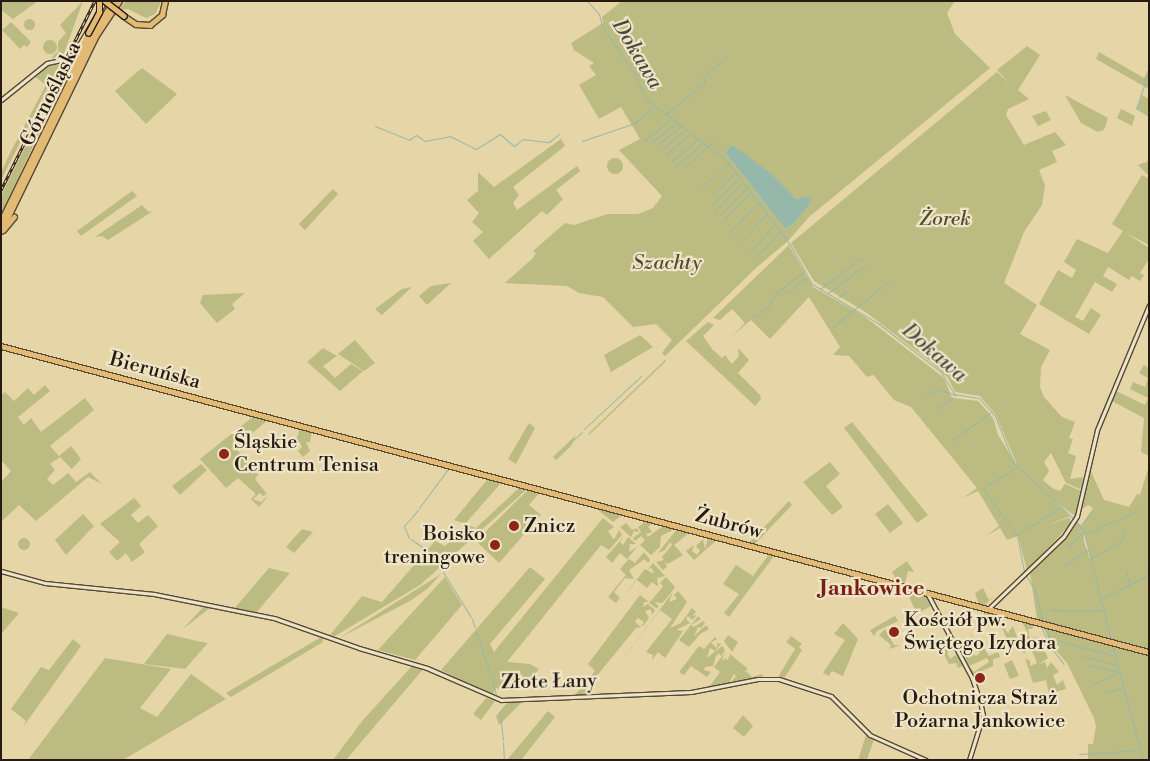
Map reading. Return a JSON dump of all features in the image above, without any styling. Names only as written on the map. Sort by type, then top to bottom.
[{"type":"main road","points":[[58,102],[79,53],[98,16],[99,1]]},
{"type":"main road","points":[[105,1],[138,25],[150,25],[162,15],[165,1]]},
{"type":"main road","name":"Górnośląska","points":[[1,221],[95,29],[114,1]]},
{"type":"main road","name":"Górnośląska","points":[[1,232],[93,41],[119,1]]},
{"type":"main road","points":[[1,232],[14,217]]},
{"type":"main road","name":"Bieruńska","points":[[1,346],[300,425]]},
{"type":"main road","name":"Żubrów","points":[[300,425],[1149,652]]},
{"type":"street","points":[[1,100],[47,63],[72,58],[105,1]]},
{"type":"street","points":[[988,609],[1073,523],[1077,516],[1097,430],[1149,305]]},
{"type":"street","name":"Złote Łany","points":[[1,571],[45,583],[154,594],[294,624],[359,648],[426,668],[486,696],[504,701],[691,692],[758,679],[779,679],[832,696],[870,735],[926,760]]},
{"type":"street","points":[[927,592],[972,678],[980,701],[983,715],[969,760]]},
{"type":"green space","points":[[1,1],[38,1],[13,19],[1,10]]},
{"type":"green space","points":[[83,1],[63,56],[51,58],[58,51],[58,42],[66,33],[60,25]]},
{"type":"green space","points":[[126,1],[160,1],[160,4],[155,14],[146,18],[128,9],[119,10]]},
{"type":"green space","name":"Szachty","points":[[622,1],[955,1],[947,13],[955,34],[990,68],[809,217],[788,241],[756,268],[665,356],[662,353],[672,340],[656,324],[633,327],[603,297],[579,293],[567,286],[505,283],[533,258],[536,253],[533,251],[565,223],[574,225],[608,214],[638,214],[653,208],[662,196],[619,150],[640,139],[621,107],[599,119],[579,85],[596,75],[589,66],[594,63],[574,50],[571,43],[603,23],[602,17]],"holes":[[[732,145],[796,199],[808,196],[810,201],[795,223],[785,229],[725,152]]]},
{"type":"green space","points":[[29,18],[35,24],[29,30],[23,24]]},
{"type":"green space","points":[[11,22],[31,42],[27,47],[24,45],[20,49],[2,30]]},
{"type":"green space","points":[[47,40],[53,40],[57,47],[53,54],[47,54],[43,50],[43,44]]},
{"type":"green space","name":"Żorek","points":[[1027,46],[1040,55],[1018,90],[1029,99],[1008,109],[1006,115],[1024,145],[1055,132],[1066,145],[1052,151],[1057,162],[1039,170],[1045,186],[1042,205],[1024,232],[1004,283],[1037,305],[1020,334],[1050,350],[1041,367],[1040,387],[1044,397],[1062,417],[1075,422],[1069,438],[1073,439],[1068,453],[1076,456],[1070,479],[1083,477],[1080,489],[1066,483],[1051,453],[1044,462],[1049,471],[1043,480],[1052,488],[1060,491],[1065,484],[1081,491],[1075,516],[1052,499],[1070,516],[1043,527],[1070,517],[1070,525],[1027,570],[1018,536],[1037,529],[1007,540],[1000,528],[986,536],[999,526],[978,491],[963,498],[977,488],[911,407],[894,400],[873,375],[867,377],[849,356],[833,355],[840,347],[809,297],[770,339],[751,320],[731,337],[745,323],[732,309],[720,320],[713,318],[789,245],[813,287],[864,316],[944,378],[952,398],[978,401],[993,418],[998,435],[1018,467],[996,415],[980,396],[955,392],[948,378],[931,362],[867,313],[814,281],[791,243],[997,72],[1010,84],[997,70]]},
{"type":"green space","points":[[1099,52],[1144,78],[1149,68],[1149,89],[1096,59]]},
{"type":"green space","points":[[61,61],[1,180],[1,172],[10,153],[46,85],[34,76],[48,64]]},
{"type":"green space","points":[[142,68],[177,94],[146,124],[115,91]]},
{"type":"green space","points":[[1065,95],[1108,118],[1104,130],[1098,132],[1081,123]]},
{"type":"green space","points":[[1142,95],[1149,99],[1149,116],[1137,108]]},
{"type":"green space","points":[[1121,109],[1135,116],[1132,126],[1117,118]]},
{"type":"green space","points":[[1046,111],[1051,120],[1038,126],[1032,116]]},
{"type":"green space","points":[[36,125],[39,133],[1,215],[1,196]]},
{"type":"green space","points":[[561,139],[565,146],[513,187],[519,195],[513,203],[517,210],[577,166],[580,171],[556,190],[563,199],[547,215],[542,211],[489,259],[473,241],[483,232],[472,222],[479,213],[467,200],[478,191],[478,172],[494,187]]},
{"type":"green space","points":[[615,158],[623,166],[615,174],[607,166]]},
{"type":"green space","points":[[1149,161],[1149,176],[1138,165]]},
{"type":"green space","points":[[1142,175],[1149,179],[1149,245],[1126,233],[1149,248],[1149,259],[1140,273],[1144,275],[1140,281],[1132,276],[1129,280],[1108,267],[1103,276],[1117,284],[1112,292],[1095,282],[1075,317],[1083,321],[1091,308],[1101,315],[1089,334],[1039,304],[1058,270],[1072,278],[1076,270],[1064,262],[1077,239],[1108,253],[1123,231],[1112,224]]},
{"type":"green space","points":[[333,189],[338,194],[305,230],[299,224]]},
{"type":"green space","points":[[132,191],[137,196],[81,236],[77,231]]},
{"type":"green space","points":[[142,205],[149,212],[153,211],[108,240],[102,236],[95,237]]},
{"type":"green space","points":[[451,283],[427,305],[419,296],[431,286]]},
{"type":"green space","points":[[412,287],[382,315],[375,309],[402,289]]},
{"type":"green space","points":[[245,293],[232,304],[235,309],[217,323],[200,303],[203,295]]},
{"type":"green space","points":[[708,322],[714,325],[703,336],[712,349],[722,358],[725,355],[732,364],[739,356],[738,348],[749,360],[738,373],[760,395],[761,399],[755,406],[686,341]]},
{"type":"green space","points":[[640,335],[653,347],[611,372],[604,355]]},
{"type":"green space","points":[[355,340],[375,363],[364,371],[338,354]]},
{"type":"green space","points":[[323,348],[337,356],[323,366],[335,378],[351,364],[363,371],[340,391],[307,362]]},
{"type":"green space","points":[[665,360],[666,361],[588,434]]},
{"type":"green space","points":[[1144,365],[1149,368],[1149,456],[1141,452],[1144,418],[1110,400],[1114,390],[1145,405],[1148,398],[1130,389],[1133,382],[1145,387],[1148,378],[1139,373]]},
{"type":"green space","points":[[45,385],[50,391],[18,417],[24,425],[31,418],[41,432],[85,398],[94,410],[50,446],[59,456],[71,446],[81,459],[72,469],[60,457],[50,464],[55,470],[47,479],[53,485],[68,473],[76,482],[90,472],[102,484],[88,477],[36,521],[19,505],[1,522],[1,482],[11,471],[1,460],[1,395],[5,392],[14,401],[28,388],[34,395]]},
{"type":"green space","name":"Śląskie Centrum Tenisa","points":[[254,416],[268,420],[234,448],[261,470],[255,479],[267,494],[263,496],[260,493],[253,499],[261,502],[269,495],[259,507],[251,499],[256,494],[238,478],[226,488],[200,459]]},
{"type":"green space","points":[[852,422],[928,515],[917,523],[844,428]]},
{"type":"green space","points":[[529,423],[535,428],[516,464],[508,459]]},
{"type":"green space","points":[[300,428],[312,432],[310,442],[306,442],[310,451],[303,457],[298,451],[302,447],[300,443],[294,441],[286,449],[281,443],[297,429],[285,440],[297,438]]},
{"type":"green space","points":[[576,435],[571,446],[556,460],[553,457]]},
{"type":"green space","points":[[1149,456],[1149,649],[1037,619],[1030,573],[1077,522],[1082,526],[1093,508],[1088,505],[1082,509],[1088,465],[1104,500],[1129,507],[1137,494],[1140,495],[1148,469]],"holes":[[[1083,530],[1092,565],[1084,541]]]},
{"type":"green space","points":[[830,462],[840,474],[826,486],[843,507],[832,515],[803,482]]},
{"type":"green space","points":[[201,464],[207,470],[180,495],[172,486]]},
{"type":"green space","points":[[487,480],[501,483],[465,524],[454,520]]},
{"type":"green space","points":[[520,487],[526,490],[420,585],[335,636],[330,635],[362,596],[382,602],[435,541],[445,546],[465,524],[476,528]]},
{"type":"green space","points":[[529,489],[540,492],[529,505],[541,515],[499,563],[476,541]]},
{"type":"green space","points":[[134,498],[141,506],[131,515],[138,523],[148,515],[158,526],[139,544],[145,552],[132,562],[126,553],[117,561],[109,552],[120,542],[100,524]]},
{"type":"green space","points":[[789,501],[792,505],[754,545],[749,543]]},
{"type":"green space","points":[[888,504],[903,523],[890,533],[875,514]]},
{"type":"green space","points":[[592,505],[631,515],[622,515],[613,522]]},
{"type":"green space","points":[[83,514],[94,526],[66,555],[55,540]]},
{"type":"green space","points":[[633,516],[655,522],[648,527],[652,532],[646,534],[648,537],[663,526],[675,529],[661,536],[660,547],[651,555],[640,545],[645,540],[641,536],[635,541],[633,538],[641,532],[638,527],[646,521]]},
{"type":"green space","points":[[603,518],[614,527],[608,531],[614,540],[619,530],[622,535],[609,550],[601,545],[507,662],[530,664],[539,669],[524,688],[512,691],[496,688],[492,696],[441,670],[530,567],[545,579],[490,644],[494,652]]},
{"type":"green space","points":[[626,523],[632,530],[637,528],[639,532],[634,531],[631,537],[620,527]]},
{"type":"green space","points":[[302,529],[313,532],[294,553],[286,547]]},
{"type":"green space","points":[[677,529],[689,533],[674,545],[683,555],[668,564],[665,562],[667,567],[663,570],[656,562],[664,560],[662,557],[672,545],[670,542],[665,550],[658,553]]},
{"type":"green space","points":[[625,535],[620,542],[623,545],[628,537],[636,544],[630,544],[629,552],[637,547],[627,559],[620,553],[612,563],[606,557]]},
{"type":"green space","points":[[22,538],[26,538],[30,544],[26,550],[22,550],[18,546],[18,542]]},
{"type":"green space","points":[[708,538],[717,540],[694,560],[686,551],[694,545],[692,551],[697,555],[700,551],[696,546],[703,539],[705,549]]},
{"type":"green space","points":[[644,552],[650,560],[648,563],[645,559],[629,570],[634,579],[625,578],[614,592],[620,598],[616,603],[608,597],[626,575],[620,569],[629,559],[635,563]]},
{"type":"green space","points":[[769,554],[774,556],[729,617],[724,613],[739,594],[723,584],[736,565],[753,576]]},
{"type":"green space","points":[[907,561],[914,572],[908,571],[905,583],[896,579],[892,572]]},
{"type":"green space","points":[[653,563],[665,576],[657,578],[658,587],[652,582],[647,588],[637,580],[617,604],[645,569],[654,574],[652,568],[648,569]]},
{"type":"green space","points":[[269,568],[290,573],[255,614],[233,610]]},
{"type":"green space","points":[[441,574],[427,589],[410,601],[339,638]]},
{"type":"green space","points":[[445,577],[462,605],[415,660],[378,650]]},
{"type":"green space","points":[[666,577],[675,587],[662,603],[655,602],[659,607],[656,608],[649,603],[663,586],[660,583]]},
{"type":"green space","points":[[983,588],[989,600],[995,595],[984,606],[979,604],[975,593]]},
{"type":"green space","points":[[906,590],[926,596],[931,606],[917,614]]},
{"type":"green space","points":[[678,591],[687,602],[670,628],[681,623],[692,608],[696,612],[692,616],[697,615],[692,620],[688,616],[686,619],[690,623],[676,630],[683,631],[665,658],[658,652],[652,660],[653,655],[646,652],[672,619],[660,610],[596,695],[673,592],[669,602],[677,599],[674,595]]},
{"type":"green space","points":[[640,595],[649,602],[644,602],[643,607],[648,604],[655,610],[652,615],[651,609],[645,611],[649,618],[643,626],[637,621],[642,625],[644,622],[638,618],[636,620],[635,622],[641,627],[636,628],[595,678],[596,683],[587,692],[592,695],[575,695],[595,671],[588,664]]},
{"type":"green space","points":[[204,606],[210,608],[183,629]]},
{"type":"green space","points":[[1,607],[19,613],[2,633],[1,632]]},
{"type":"green space","points":[[983,611],[994,614],[999,624],[989,627]]},
{"type":"green space","points":[[698,616],[701,619],[691,625],[694,627],[703,621],[705,623],[701,628],[698,627],[694,636],[706,625],[709,629],[700,634],[689,647],[679,640]]},
{"type":"green space","points":[[895,616],[898,621],[877,631],[874,636],[870,630]]},
{"type":"green space","points":[[1021,620],[1034,624],[1032,629],[1028,629],[1030,638]]},
{"type":"green space","points":[[843,623],[858,639],[843,676],[832,671],[829,676],[823,673],[845,640],[834,634]]},
{"type":"green space","points":[[1001,625],[1008,633],[1013,626],[1019,643],[1010,647]]},
{"type":"green space","points":[[1044,626],[1149,655],[1149,760],[1088,760],[1088,744],[1093,744],[1096,726],[1094,718],[1067,663],[1050,644]]},
{"type":"green space","points":[[885,629],[894,645],[900,645],[890,649],[891,645],[879,635]]},
{"type":"green space","points":[[969,631],[978,647],[982,645],[989,656],[998,652],[1000,657],[993,659],[993,666],[982,671],[986,680],[976,684],[984,679],[978,673],[973,678],[970,667],[974,672],[989,662],[987,658],[969,666],[965,657],[968,652],[976,656],[980,653],[970,643],[972,638]]},
{"type":"green space","points":[[167,634],[208,643],[185,669],[144,664]]},
{"type":"green space","points":[[728,635],[738,642],[732,652],[724,641]]},
{"type":"green space","points":[[1027,635],[1030,638],[1038,637],[1048,658],[1039,664],[1045,662],[1047,668],[1051,662],[1059,672],[1053,675],[1057,685],[1063,680],[1066,689],[1049,694],[1046,680],[1033,683],[1025,658],[1030,661],[1030,666],[1037,663],[1030,646],[1024,654],[1019,643],[1020,638]]},
{"type":"green space","points":[[323,636],[323,642],[231,697],[226,693]]},
{"type":"green space","points":[[791,636],[802,644],[799,647],[802,650],[785,677],[778,677],[795,649],[786,642]]},
{"type":"green space","points":[[715,637],[717,639],[711,643],[717,648],[717,643],[721,644],[715,651],[710,648],[707,658],[722,646],[725,650],[721,656],[719,653],[716,656],[713,666],[705,667],[704,670],[711,672],[707,677],[691,666],[684,675],[679,672],[699,646],[704,649]]},
{"type":"green space","points":[[73,639],[81,646],[23,727],[26,721],[11,709],[41,667],[49,670]]},
{"type":"green space","points":[[952,644],[953,647],[947,653],[950,659],[957,654],[963,666],[958,668],[956,663],[949,664],[942,650],[943,646]]},
{"type":"green space","points":[[726,651],[722,659],[724,661],[724,658],[728,660],[730,654],[748,669],[743,672],[746,671],[752,677],[762,674],[763,677],[731,682],[736,676],[734,674],[729,683],[709,687],[720,672],[714,667]]},
{"type":"green space","points":[[105,658],[171,669],[140,708],[157,717],[191,674],[226,699],[123,760],[28,760]]},
{"type":"green space","points":[[1012,660],[1019,676],[1010,679],[1004,664]]},
{"type":"green space","points":[[413,665],[424,668],[346,760],[333,760],[363,720]]},
{"type":"green space","points":[[486,698],[495,701],[481,720],[473,714]]},
{"type":"green space","points":[[507,703],[521,703],[499,725],[496,716]]},
{"type":"green space","points":[[548,711],[555,717],[521,760],[507,760]]},
{"type":"green space","points":[[743,715],[753,726],[744,737],[733,728]]},
{"type":"green space","points":[[866,735],[874,739],[867,760],[858,760]]},
{"type":"shaded area","points":[[732,145],[769,172],[796,199],[808,196],[811,201],[795,223],[785,229],[725,152]]},
{"type":"waterway","name":"Dokawa","points":[[587,1],[599,14],[602,26],[633,71],[646,99],[727,161],[791,246],[812,284],[879,324],[941,372],[954,394],[979,398],[995,416],[1014,463],[1073,518]]},
{"type":"waterway","points":[[665,115],[705,82],[703,78],[726,56]]},
{"type":"waterway","points":[[1149,71],[1136,108],[1149,116]]},
{"type":"waterway","points":[[582,141],[635,123],[653,108]]},
{"type":"waterway","points":[[644,141],[670,120]]},
{"type":"waterway","points":[[652,142],[675,124]]},
{"type":"waterway","points":[[375,126],[409,140],[416,135],[425,141],[450,136],[476,149],[500,134],[514,146],[523,139],[549,142],[559,134]]},
{"type":"waterway","points":[[657,145],[680,127]]},
{"type":"waterway","points":[[663,148],[684,131]]},
{"type":"waterway","points":[[667,154],[689,135]]},
{"type":"waterway","points":[[672,161],[696,140]]},
{"type":"waterway","points":[[685,167],[713,142]]},
{"type":"waterway","points":[[675,167],[701,144]]},
{"type":"waterway","points":[[702,187],[729,163]]},
{"type":"waterway","points":[[712,195],[735,173]]},
{"type":"waterway","points":[[713,204],[737,179]]},
{"type":"waterway","points":[[714,212],[741,184]]},
{"type":"waterway","points":[[721,214],[746,188]]},
{"type":"waterway","points":[[721,223],[750,193]]},
{"type":"waterway","points":[[728,234],[757,204]]},
{"type":"waterway","points":[[739,243],[766,215]]},
{"type":"waterway","points":[[750,252],[774,225]]},
{"type":"waterway","points":[[755,257],[779,233]]},
{"type":"waterway","points":[[820,289],[861,258]]},
{"type":"waterway","points":[[828,293],[867,264]]},
{"type":"waterway","points":[[754,318],[769,306],[775,294],[804,271]]},
{"type":"waterway","points":[[786,293],[808,277]]},
{"type":"waterway","points":[[833,327],[889,281]]},
{"type":"waterway","points":[[839,297],[846,291]]},
{"type":"waterway","points":[[1146,308],[1149,301]]},
{"type":"waterway","points":[[1141,319],[1144,313]]},
{"type":"waterway","points":[[1136,330],[1140,321]]},
{"type":"waterway","points":[[1132,340],[1134,335]]},
{"type":"waterway","points":[[1127,352],[1130,344]]},
{"type":"waterway","points":[[1119,372],[1125,357]]},
{"type":"waterway","points":[[584,429],[641,376]]},
{"type":"waterway","points":[[1112,388],[1116,378]]},
{"type":"waterway","points":[[926,396],[937,389],[956,395]]},
{"type":"waterway","points":[[1102,411],[1111,390]]},
{"type":"waterway","points":[[938,409],[953,397]]},
{"type":"waterway","points":[[952,440],[990,413]]},
{"type":"waterway","points":[[1094,432],[1101,413]]},
{"type":"waterway","points":[[570,443],[582,432]]},
{"type":"waterway","points":[[417,455],[426,457]]},
{"type":"waterway","points":[[435,459],[440,460]]},
{"type":"waterway","points":[[444,462],[458,465]]},
{"type":"waterway","points":[[459,465],[467,468]]},
{"type":"waterway","points":[[986,486],[1017,467]]},
{"type":"waterway","points":[[419,508],[448,469]]},
{"type":"waterway","points":[[472,469],[500,476]]},
{"type":"waterway","points":[[502,477],[524,483]]},
{"type":"waterway","points":[[1079,503],[1082,479]]},
{"type":"waterway","points":[[983,489],[1017,535],[1024,571]]},
{"type":"waterway","points":[[1031,526],[1060,508]]},
{"type":"waterway","points":[[1074,517],[1077,509]]},
{"type":"waterway","points":[[409,538],[404,526],[418,510]]},
{"type":"waterway","points":[[1120,519],[1138,511]]},
{"type":"waterway","points":[[1081,525],[1091,512]]},
{"type":"waterway","points":[[1086,533],[1117,520]]},
{"type":"waterway","name":"Dokawa","points":[[1076,521],[1084,532],[1111,640]]},
{"type":"waterway","points":[[1017,535],[1030,526]]},
{"type":"waterway","points":[[1068,546],[1084,532]]},
{"type":"waterway","points":[[1090,559],[1120,542],[1124,533]]},
{"type":"waterway","points":[[411,539],[429,552],[441,569]]},
{"type":"waterway","points":[[1065,565],[1087,550]]},
{"type":"waterway","points":[[443,572],[471,617]]},
{"type":"waterway","points":[[1126,572],[1130,585]]},
{"type":"waterway","points":[[1100,600],[1145,577],[1149,572]]},
{"type":"waterway","points":[[1026,575],[1035,591],[1043,622]]},
{"type":"waterway","points":[[1049,610],[1103,611]]},
{"type":"waterway","points":[[472,619],[475,628]]},
{"type":"waterway","points":[[1041,626],[1049,645],[1064,664]]},
{"type":"waterway","points":[[1044,626],[1049,638],[1115,656]]},
{"type":"waterway","points":[[476,632],[490,674]]},
{"type":"waterway","name":"Dokawa","points":[[1112,644],[1143,760]]},
{"type":"waterway","points":[[1083,656],[1116,665]]},
{"type":"waterway","points":[[1087,665],[1120,672]]},
{"type":"waterway","points":[[1093,684],[1119,672]]},
{"type":"waterway","points":[[492,678],[496,695]]},
{"type":"waterway","points":[[1105,693],[1123,688]]},
{"type":"waterway","points":[[500,712],[503,740]]},
{"type":"waterway","points":[[503,742],[504,760]]},
{"type":"waterway","points":[[1079,754],[1140,750]]},
{"type":"railway","points":[[1,190],[95,1]]},
{"type":"place","name":"Śląskie Centrum Tenisa","points":[[224,454]]},
{"type":"place","name":"Znicz","points":[[514,526]]},
{"type":"place","name":"Boisko treningowe","points":[[495,545]]},
{"type":"place","name":"Kościół pw. Świętego Izydora","points":[[894,632]]},
{"type":"place","name":"Ochotnicza Straż Pożarna Jankowice","points":[[980,678]]},
{"type":"district","name":"Jankowice","points":[[872,589]]}]
